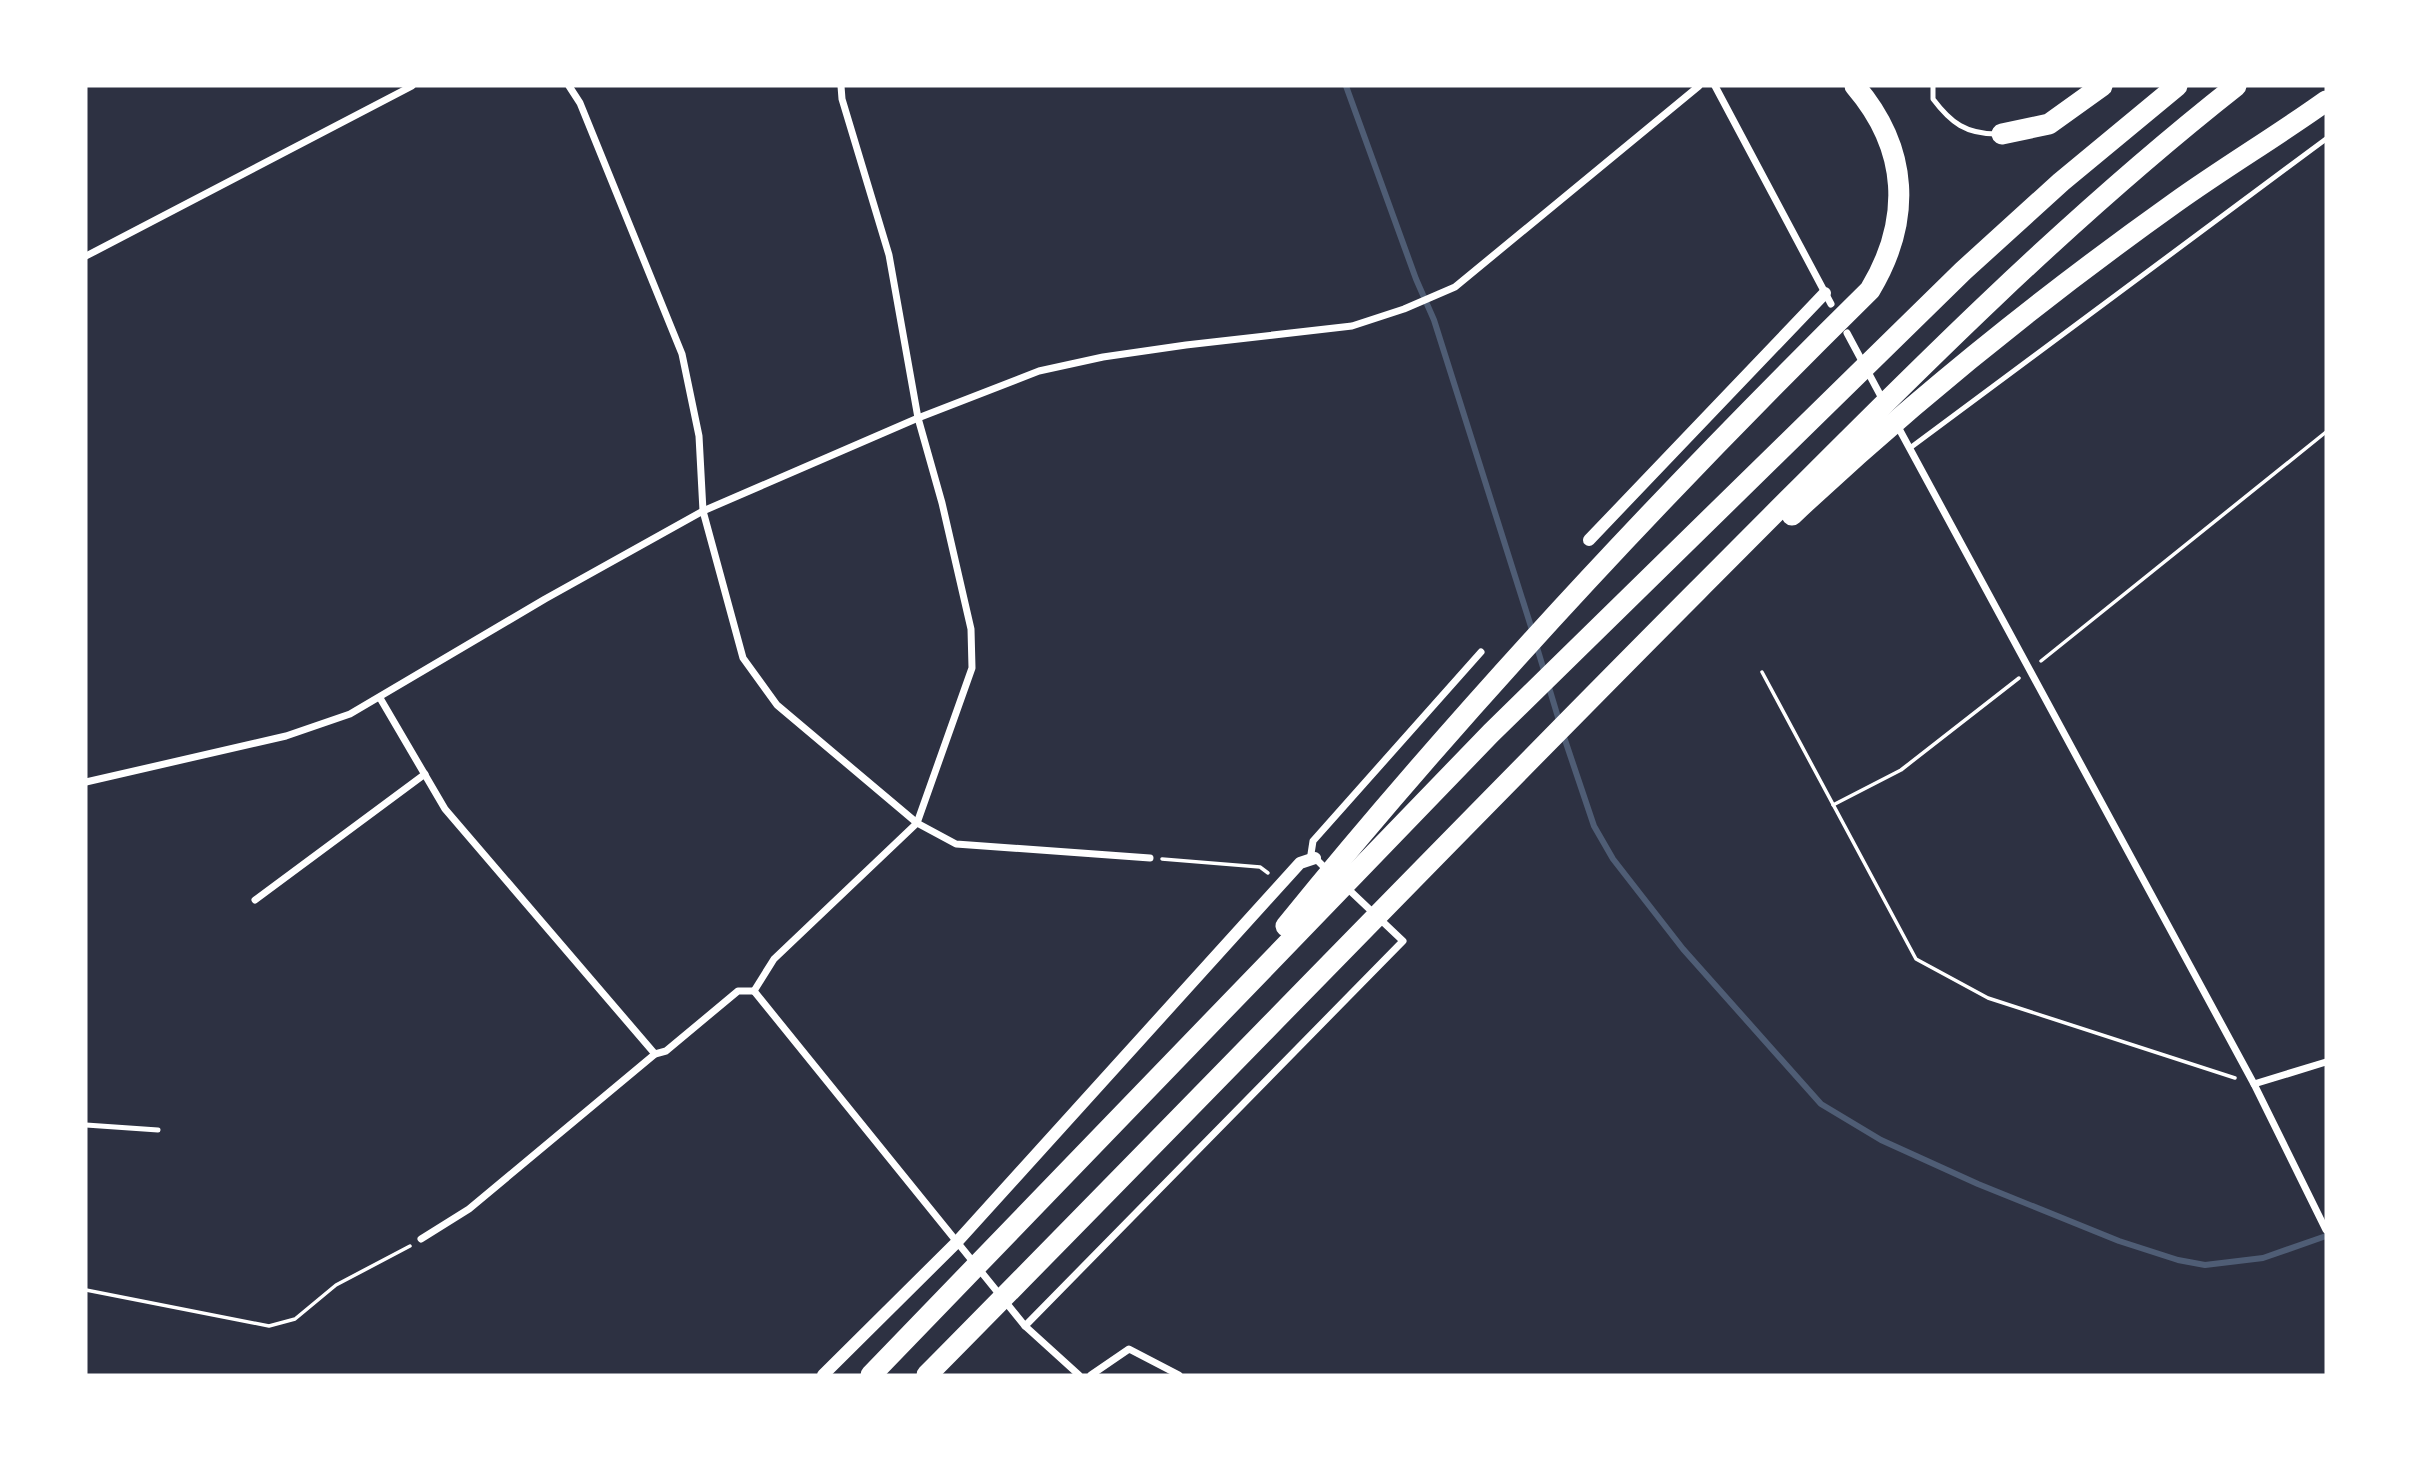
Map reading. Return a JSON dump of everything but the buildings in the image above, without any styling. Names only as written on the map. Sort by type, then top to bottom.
[{"type":"highway","points":[[1200,1031],[1398,790],[1506,666],[1701,457],[1870,290],[1888,260],[1896,234],[1898,172],[1889,136],[1872,106],[1855,86]]},
{"type":"highway","points":[[2002,134],[2022,133],[2049,124],[2102,86]]},
{"type":"highway","points":[[871,1375],[1200,1031],[1491,733],[1963,271],[2061,182],[2177,86]]},
{"type":"highway","points":[[928,1375],[1597,692],[1927,360],[2086,213],[2236,86]]},
{"type":"highway","points":[[1597,692],[1693,609],[1867,444],[2017,320],[2177,201],[2326,101]]},
{"type":"street","points":[[86,256],[412,86]]},
{"type":"street","points":[[569,86],[580,103],[682,354],[699,436],[703,511],[743,658],[777,705],[917,823],[956,844],[1150,858]]},
{"type":"street","points":[[754,990],[774,959],[917,823],[969,679],[973,643],[942,503],[918,418],[889,255],[842,99],[841,86]]},
{"type":"street","points":[[86,782],[286,736],[350,715],[545,599],[703,511],[918,418],[1039,371],[1103,357],[1186,345],[1352,326],[1404,309],[1455,287],[1699,86]]},
{"type":"street","points":[[1588,540],[1828,299],[1715,86]]},
{"type":"street","points":[[1847,333],[2254,1084],[2326,1230]]},
{"type":"street","points":[[1025,1326],[1403,941],[1311,854],[1313,841],[1481,652]]},
{"type":"street","points":[[380,698],[445,809],[655,1054]]},
{"type":"street","points":[[255,900],[425,774]]},
{"type":"street","points":[[823,1375],[956,1243],[1300,863],[1315,858]]},
{"type":"street","points":[[421,1239],[469,1209],[655,1054],[666,1051],[738,991],[754,990]]},
{"type":"street","points":[[754,990],[1025,1326],[1079,1375]]},
{"type":"street","points":[[2254,1084],[2326,1062]]},
{"type":"street","points":[[1091,1375],[1129,1349],[1179,1375]]},
{"type":"lane","points":[[1933,86],[1933,99],[1947,118],[1961,128],[1978,134],[2002,134]]},
{"type":"lane","points":[[1910,448],[2326,139]]},
{"type":"lane","points":[[86,1125],[158,1130]]},
{"type":"path","points":[[1833,805],[1901,770],[2326,432]]},
{"type":"path","points":[[1762,672],[1916,959],[1988,998],[2254,1084]]},
{"type":"path","points":[[1150,858],[1260,867],[1281,883]]},
{"type":"path","points":[[86,1290],[269,1326],[295,1319],[336,1286],[421,1239]]},
{"type":"waterway","points":[[1346,86],[1416,279],[1434,320],[1533,633]]},
{"type":"waterway","points":[[1536,644],[1545,674]]},
{"type":"waterway","points":[[1548,684],[1560,724]]},
{"type":"waterway","points":[[1563,734],[1594,826],[1613,859],[1683,949],[1821,1104],[1881,1140],[1978,1184],[2119,1241],[2178,1260],[2205,1265],[2263,1258],[2326,1236]]}]
